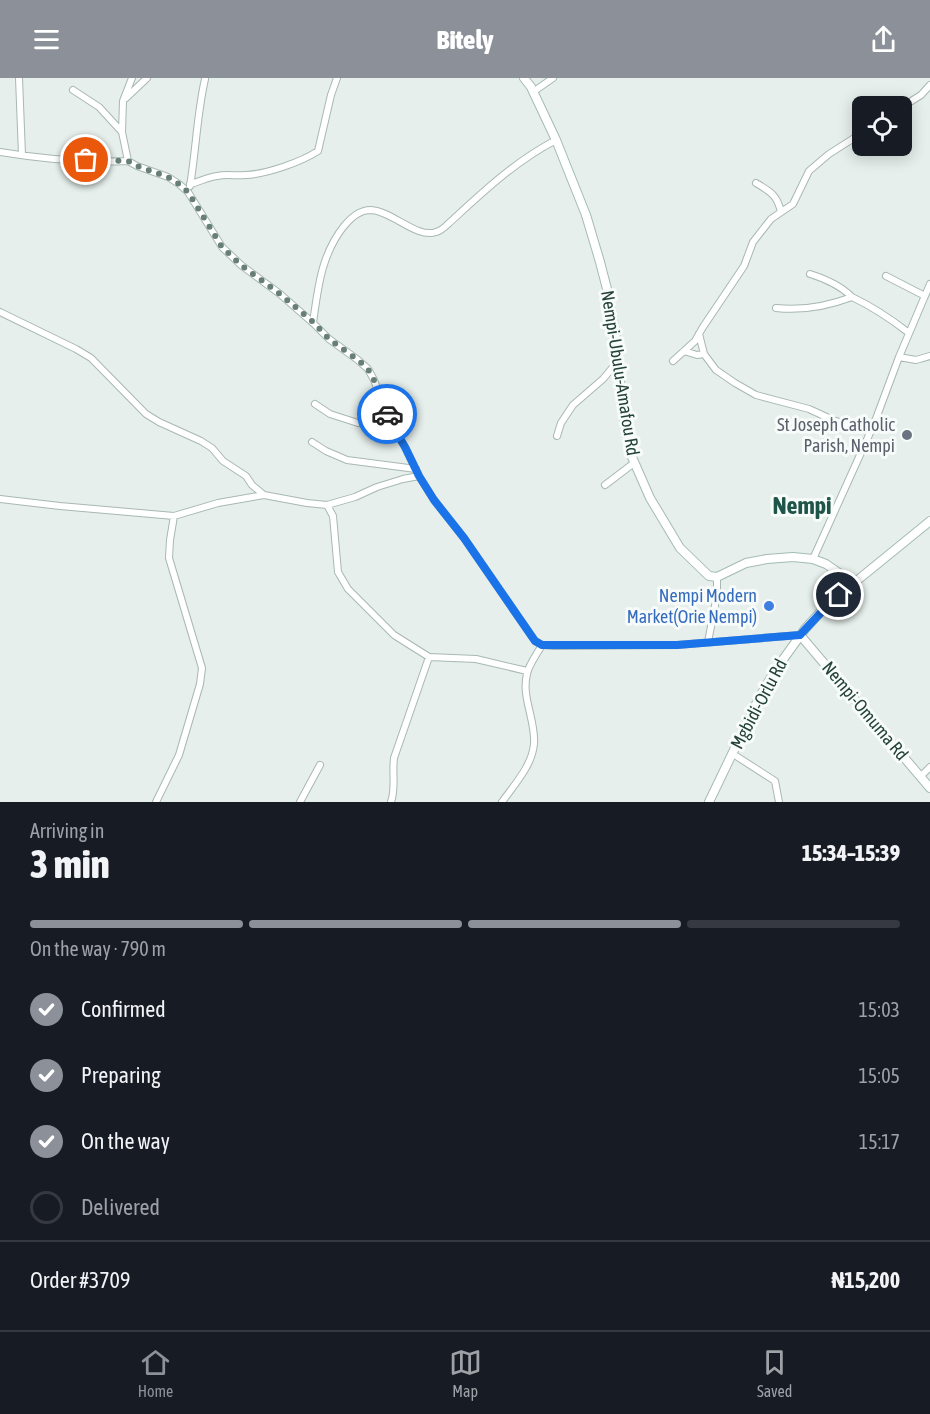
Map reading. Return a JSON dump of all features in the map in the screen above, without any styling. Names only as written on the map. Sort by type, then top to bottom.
[{"type":"street","points":[[19,78],[22,155]]},
{"type":"street","points":[[128,161],[122,132],[123,101],[132,78]]},
{"type":"street","points":[[123,101],[147,78]]},
{"type":"street","points":[[190,184],[214,176],[246,176],[266,171],[304,159],[318,151],[337,78]]},
{"type":"street","name":"Nempi-Ubulu-Amafou Rd","points":[[524,78],[556,140],[586,215],[600,262],[607,289],[618,361],[624,420],[634,463],[650,498],[680,548],[709,576],[717,578]]},
{"type":"street","points":[[533,92],[553,78]]},
{"type":"street","points":[[188,192],[205,79]]},
{"type":"street","points":[[912,101],[930,85]]},
{"type":"street","points":[[73,90],[99,107],[122,132]]},
{"type":"street","points":[[673,361],[695,341],[744,266],[753,242],[771,219],[793,204],[808,171],[852,139]]},
{"type":"street","points":[[313,322],[318,285],[329,249],[341,230],[358,213],[370,210],[383,213],[419,231],[436,232],[513,166],[556,140]]},
{"type":"street","points":[[0,152],[57,159],[128,161],[168,177],[188,192],[222,247],[241,265],[263,280],[313,322],[329,339],[368,369],[389,419],[434,500],[464,538],[535,641],[542,645],[677,645],[800,635]]},
{"type":"street","points":[[756,183],[771,192],[778,200],[781,212]]},
{"type":"street","points":[[810,274],[846,291],[909,333]]},
{"type":"street","points":[[886,276],[925,296]]},
{"type":"street","points":[[813,559],[870,432],[930,284]]},
{"type":"street","points":[[776,308],[810,308],[834,304],[852,297]]},
{"type":"street","points":[[0,312],[91,358],[146,414],[212,448],[223,461],[246,476],[252,485],[264,495]]},
{"type":"street","points":[[699,334],[704,354],[716,370],[735,383],[756,394],[809,409],[833,420],[870,432]]},
{"type":"street","points":[[684,351],[697,355],[704,354]]},
{"type":"street","points":[[899,357],[916,360],[930,356]]},
{"type":"street","points":[[557,435],[561,423],[573,405],[603,379],[618,361]]},
{"type":"street","points":[[315,404],[330,414],[358,423],[389,419]]},
{"type":"street","points":[[312,442],[347,460],[418,472]]},
{"type":"street","points":[[605,485],[634,463]]},
{"type":"street","points":[[0,499],[174,516],[218,503],[264,495],[327,505],[355,497],[418,472]]},
{"type":"street","points":[[327,505],[333,516],[338,572],[348,589],[394,635],[429,657],[476,659],[527,671]]},
{"type":"street","points":[[156,802],[179,755],[200,684],[202,668],[169,558],[174,516]]},
{"type":"street","name":"Mgbidi-Orlu Rd","points":[[709,802],[758,700],[800,635],[852,584],[930,521]]},
{"type":"street","points":[[708,642],[717,595],[717,578],[747,563],[793,557],[813,559],[826,564],[852,584]]},
{"type":"street","name":"Nempi-Omuma Rd","points":[[800,635],[930,788]]},
{"type":"street","points":[[502,802],[523,773],[531,756],[534,744],[525,690],[527,671],[542,645]]},
{"type":"street","points":[[391,802],[394,787],[394,758],[429,657]]},
{"type":"street","points":[[733,754],[775,781],[779,802]]},
{"type":"street","points":[[300,802],[320,765]]},
{"type":"street","points":[[920,777],[930,767]]},
{"type":"way so far","points":[[86,160],[128,161],[168,177],[179,184],[188,192],[222,247],[241,265],[263,280],[313,322],[329,339],[368,369],[387,414]]},
{"type":"place","name":"St Joseph Catholic Parish, Nempi","points":[[907,435]]},
{"type":"place","name":"Nempi Modern Market(Orie Nempi)","points":[[769,606]]},
{"type":"district","name":"Nempi","points":[[802,506]]},
{"type":"route","points":[[387,414],[434,500],[464,538],[523,625],[535,641],[542,645],[677,645],[800,635],[839,595]]}]
